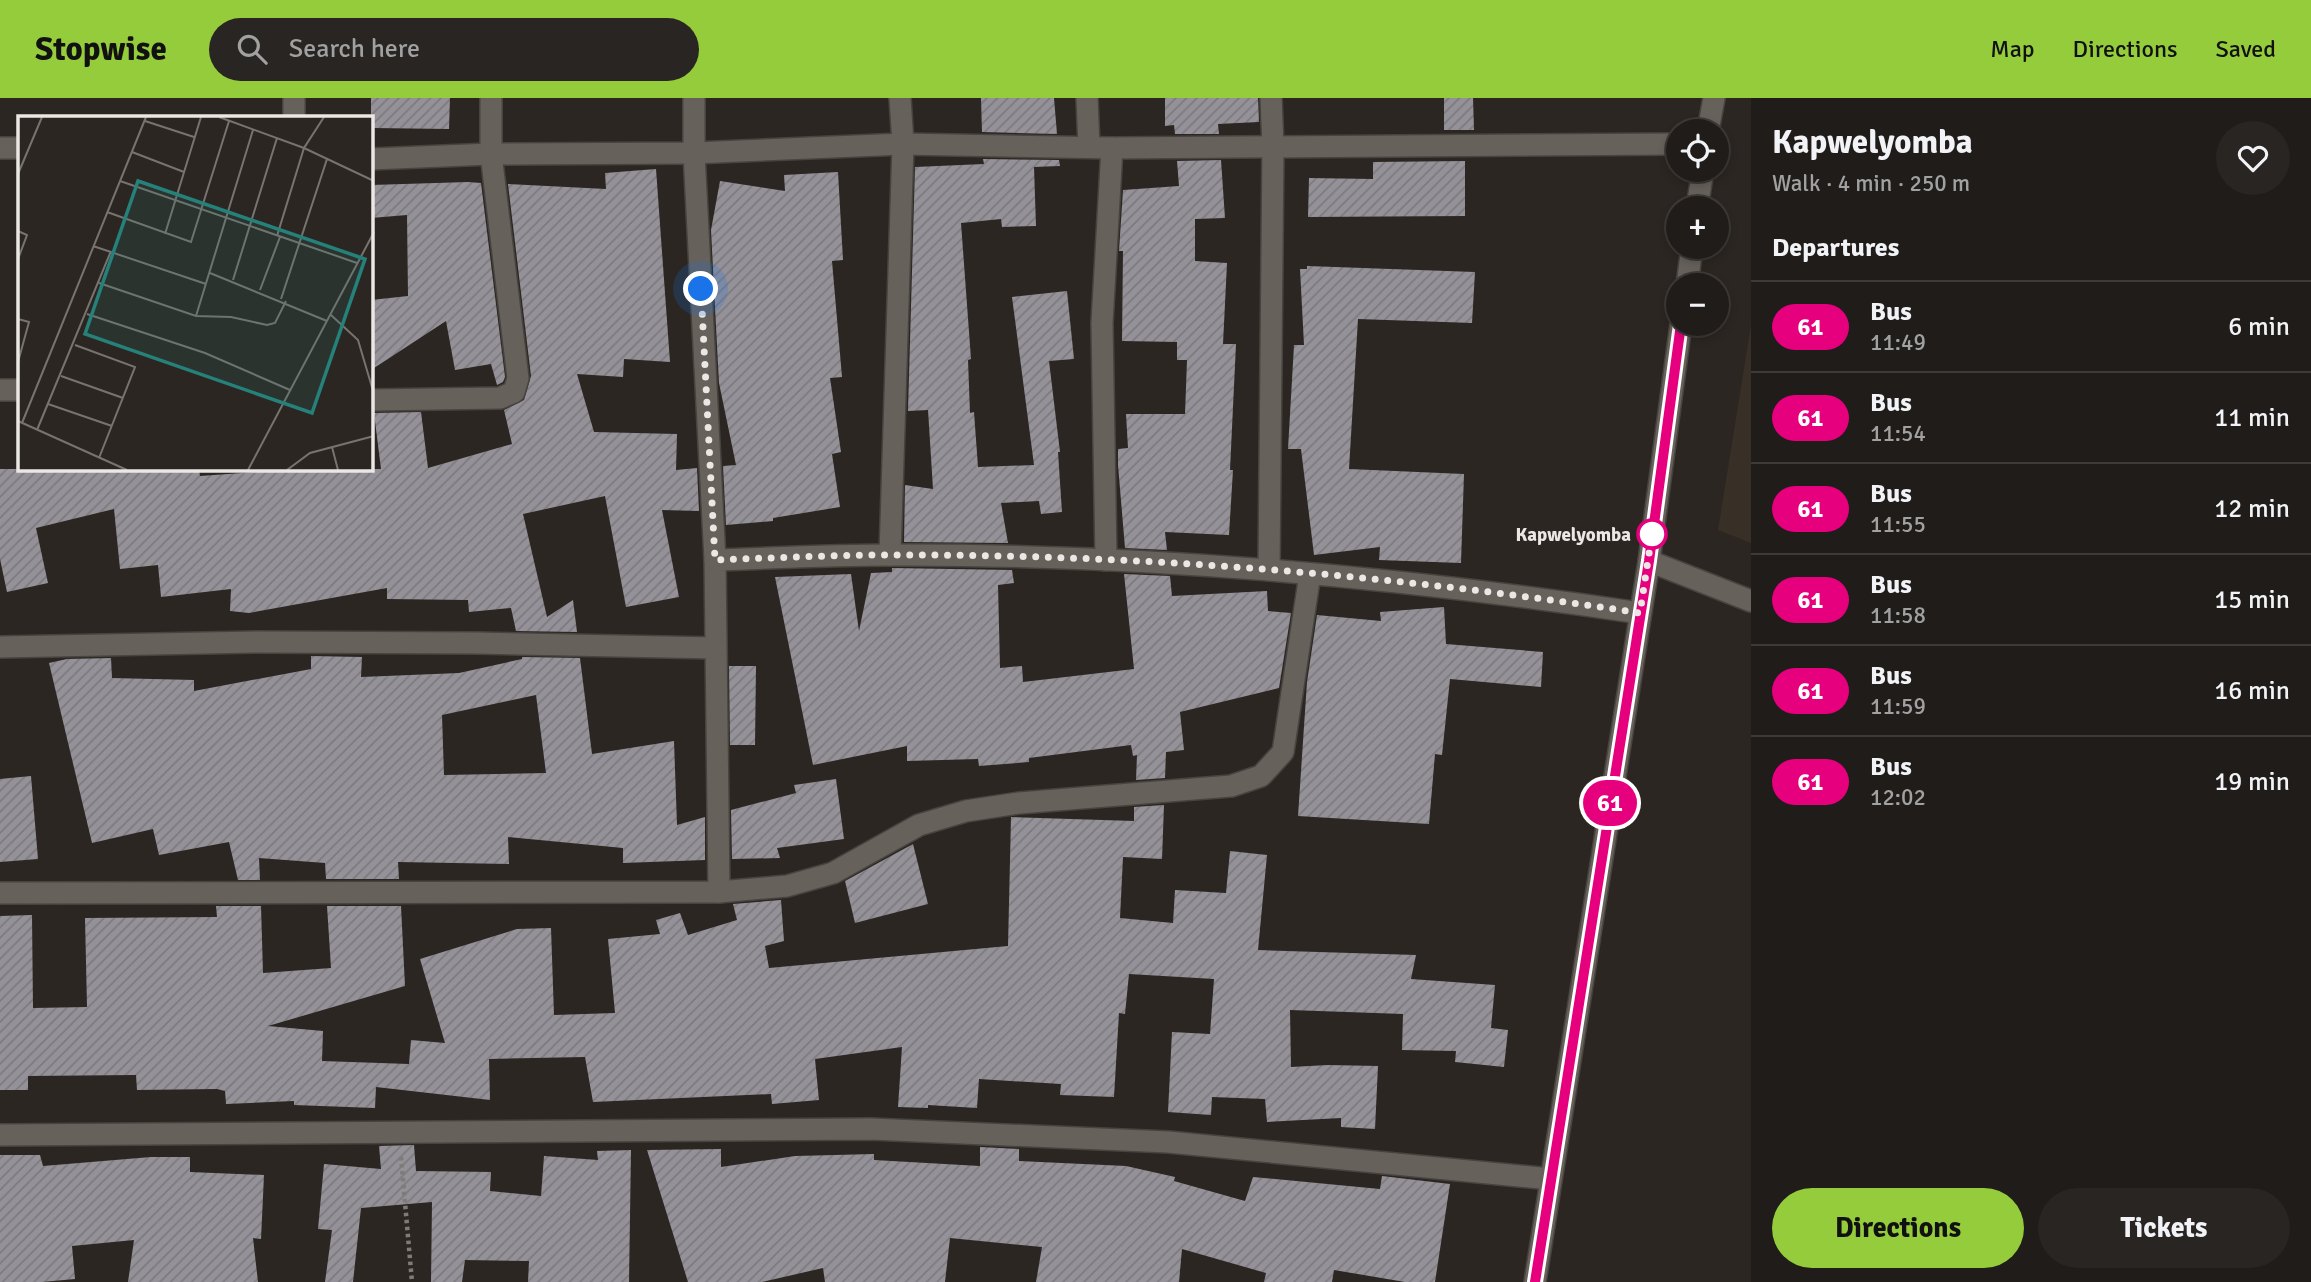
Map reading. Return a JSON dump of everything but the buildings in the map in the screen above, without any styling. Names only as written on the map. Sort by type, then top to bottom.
[{"type":"street","points":[[294,98],[294,116]]},
{"type":"street","points":[[373,400],[500,398],[514,392],[518,378],[491,154],[491,98]]},
{"type":"street","points":[[694,98],[694,153],[715,560],[719,892]]},
{"type":"street","points":[[890,555],[903,144],[900,98]]},
{"type":"street","points":[[1087,98],[1089,147]]},
{"type":"street","points":[[1269,570],[1273,146],[1271,98]]},
{"type":"street","points":[[1710,119],[1714,98]]},
{"type":"street","points":[[373,159],[491,154],[694,153],[903,144],[1112,148],[1666,144]]},
{"type":"street","points":[[0,148],[18,148]]},
{"type":"street","points":[[1106,560],[1102,323],[1112,148]]},
{"type":"street","points":[[1535,1282],[1649,561],[1679,336]]},
{"type":"street","points":[[0,390],[18,390]]},
{"type":"street","points":[[715,560],[890,555],[1106,560],[1269,570],[1508,593],[1640,613]]},
{"type":"street","points":[[1649,561],[1751,601]]},
{"type":"street","points":[[0,893],[719,892],[787,886],[833,873],[919,825],[966,811],[1019,803],[1231,786],[1261,776],[1283,752],[1310,574]]},
{"type":"street","points":[[0,647],[299,642],[715,648]]},
{"type":"street","points":[[0,1135],[688,1129],[898,1130],[1168,1142],[1551,1179]]},
{"type":"path","points":[[398,1133],[412,1282]]},
{"type":"shaded area","points":[[1751,325],[1751,543],[1718,530]]},
{"type":"bus line","name":"61","points":[[1535,1282],[1649,561],[1679,336]]},
{"type":"place","name":"Kapwelyomba","points":[[1652,534]]},
{"type":"route","points":[[701,289],[715,560],[890,555],[1106,560],[1269,570],[1508,593],[1640,613],[1652,534]]}]
